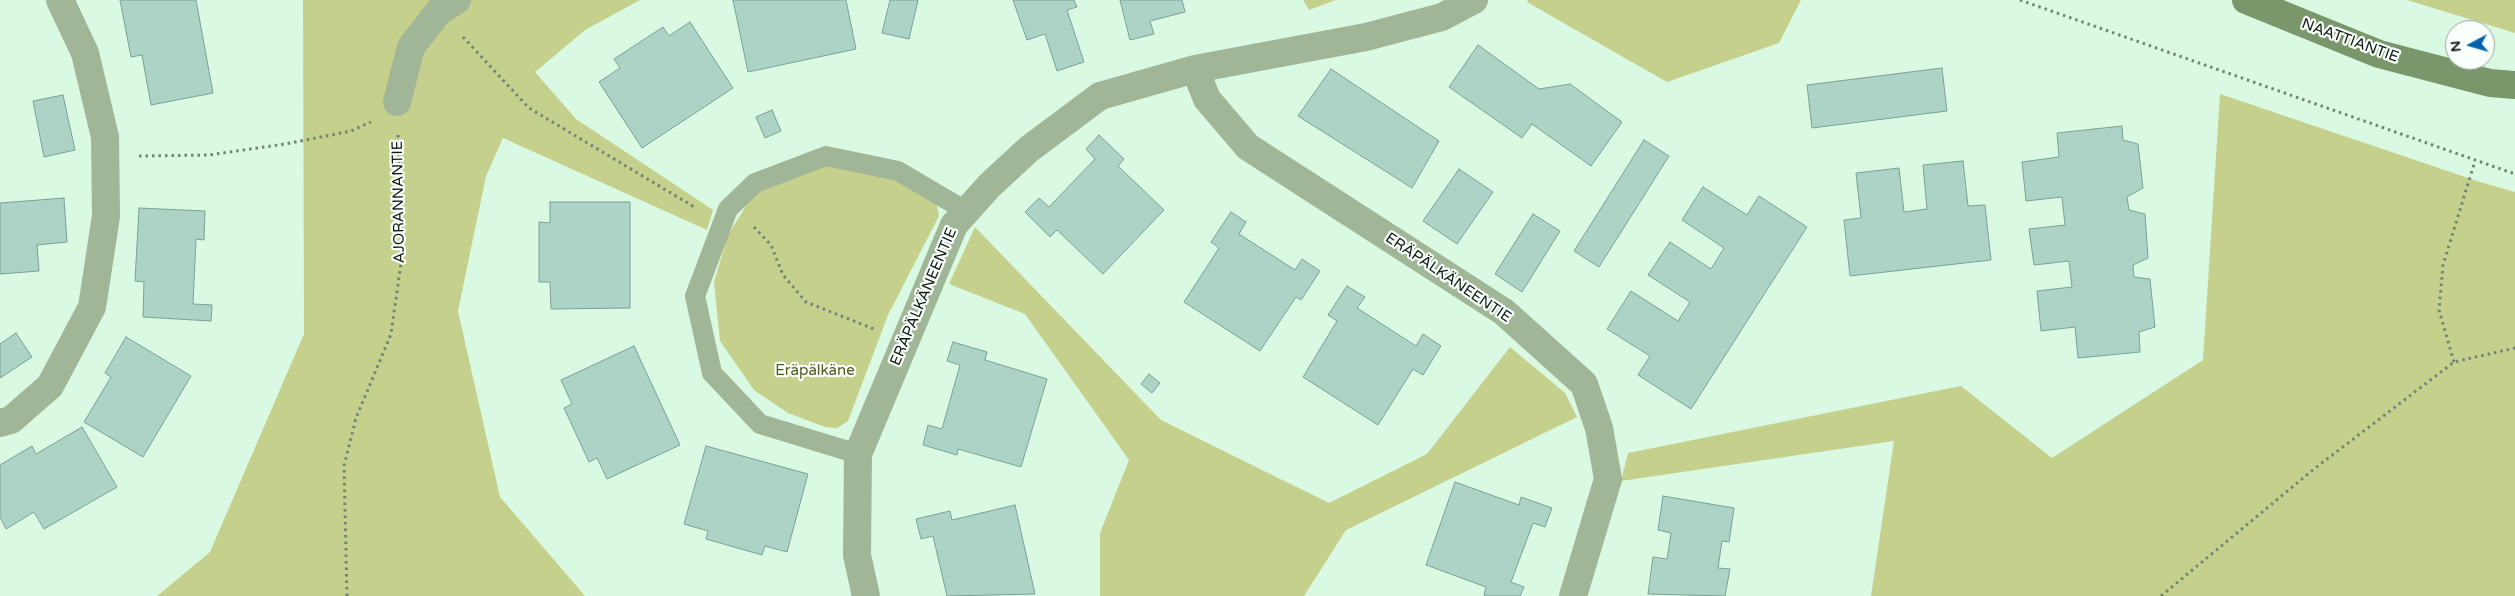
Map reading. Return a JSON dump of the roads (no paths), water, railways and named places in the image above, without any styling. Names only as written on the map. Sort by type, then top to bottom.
[{"type":"street","points":[[0,423],[10,420],[50,386],[92,307],[106,216],[105,137],[85,53],[60,0]]},
{"type":"street","name":"ERÄPÄLKÄNEENTIE","points":[[866,596],[857,555],[858,454],[954,225],[990,185],[1029,149],[1100,96],[1196,69],[1366,37],[1442,17],[1474,0]]},
{"type":"street","name":"NAATTIANTIE","points":[[2246,0],[2379,54],[2490,82],[2515,85]]},
{"type":"street","points":[[397,102],[411,47],[448,5]]},
{"type":"street","name":"ERÄPÄLKÄNEENTIE","points":[[1196,69],[1207,99],[1248,147],[1504,312],[1584,384],[1599,428],[1608,479],[1573,596]]},
{"type":"lane","points":[[858,454],[760,424],[712,373],[694,296],[725,216],[755,183],[826,156],[898,171],[966,211]]},
{"type":"park label","name":"Eräpälkäne","points":[[815,371]]}]
